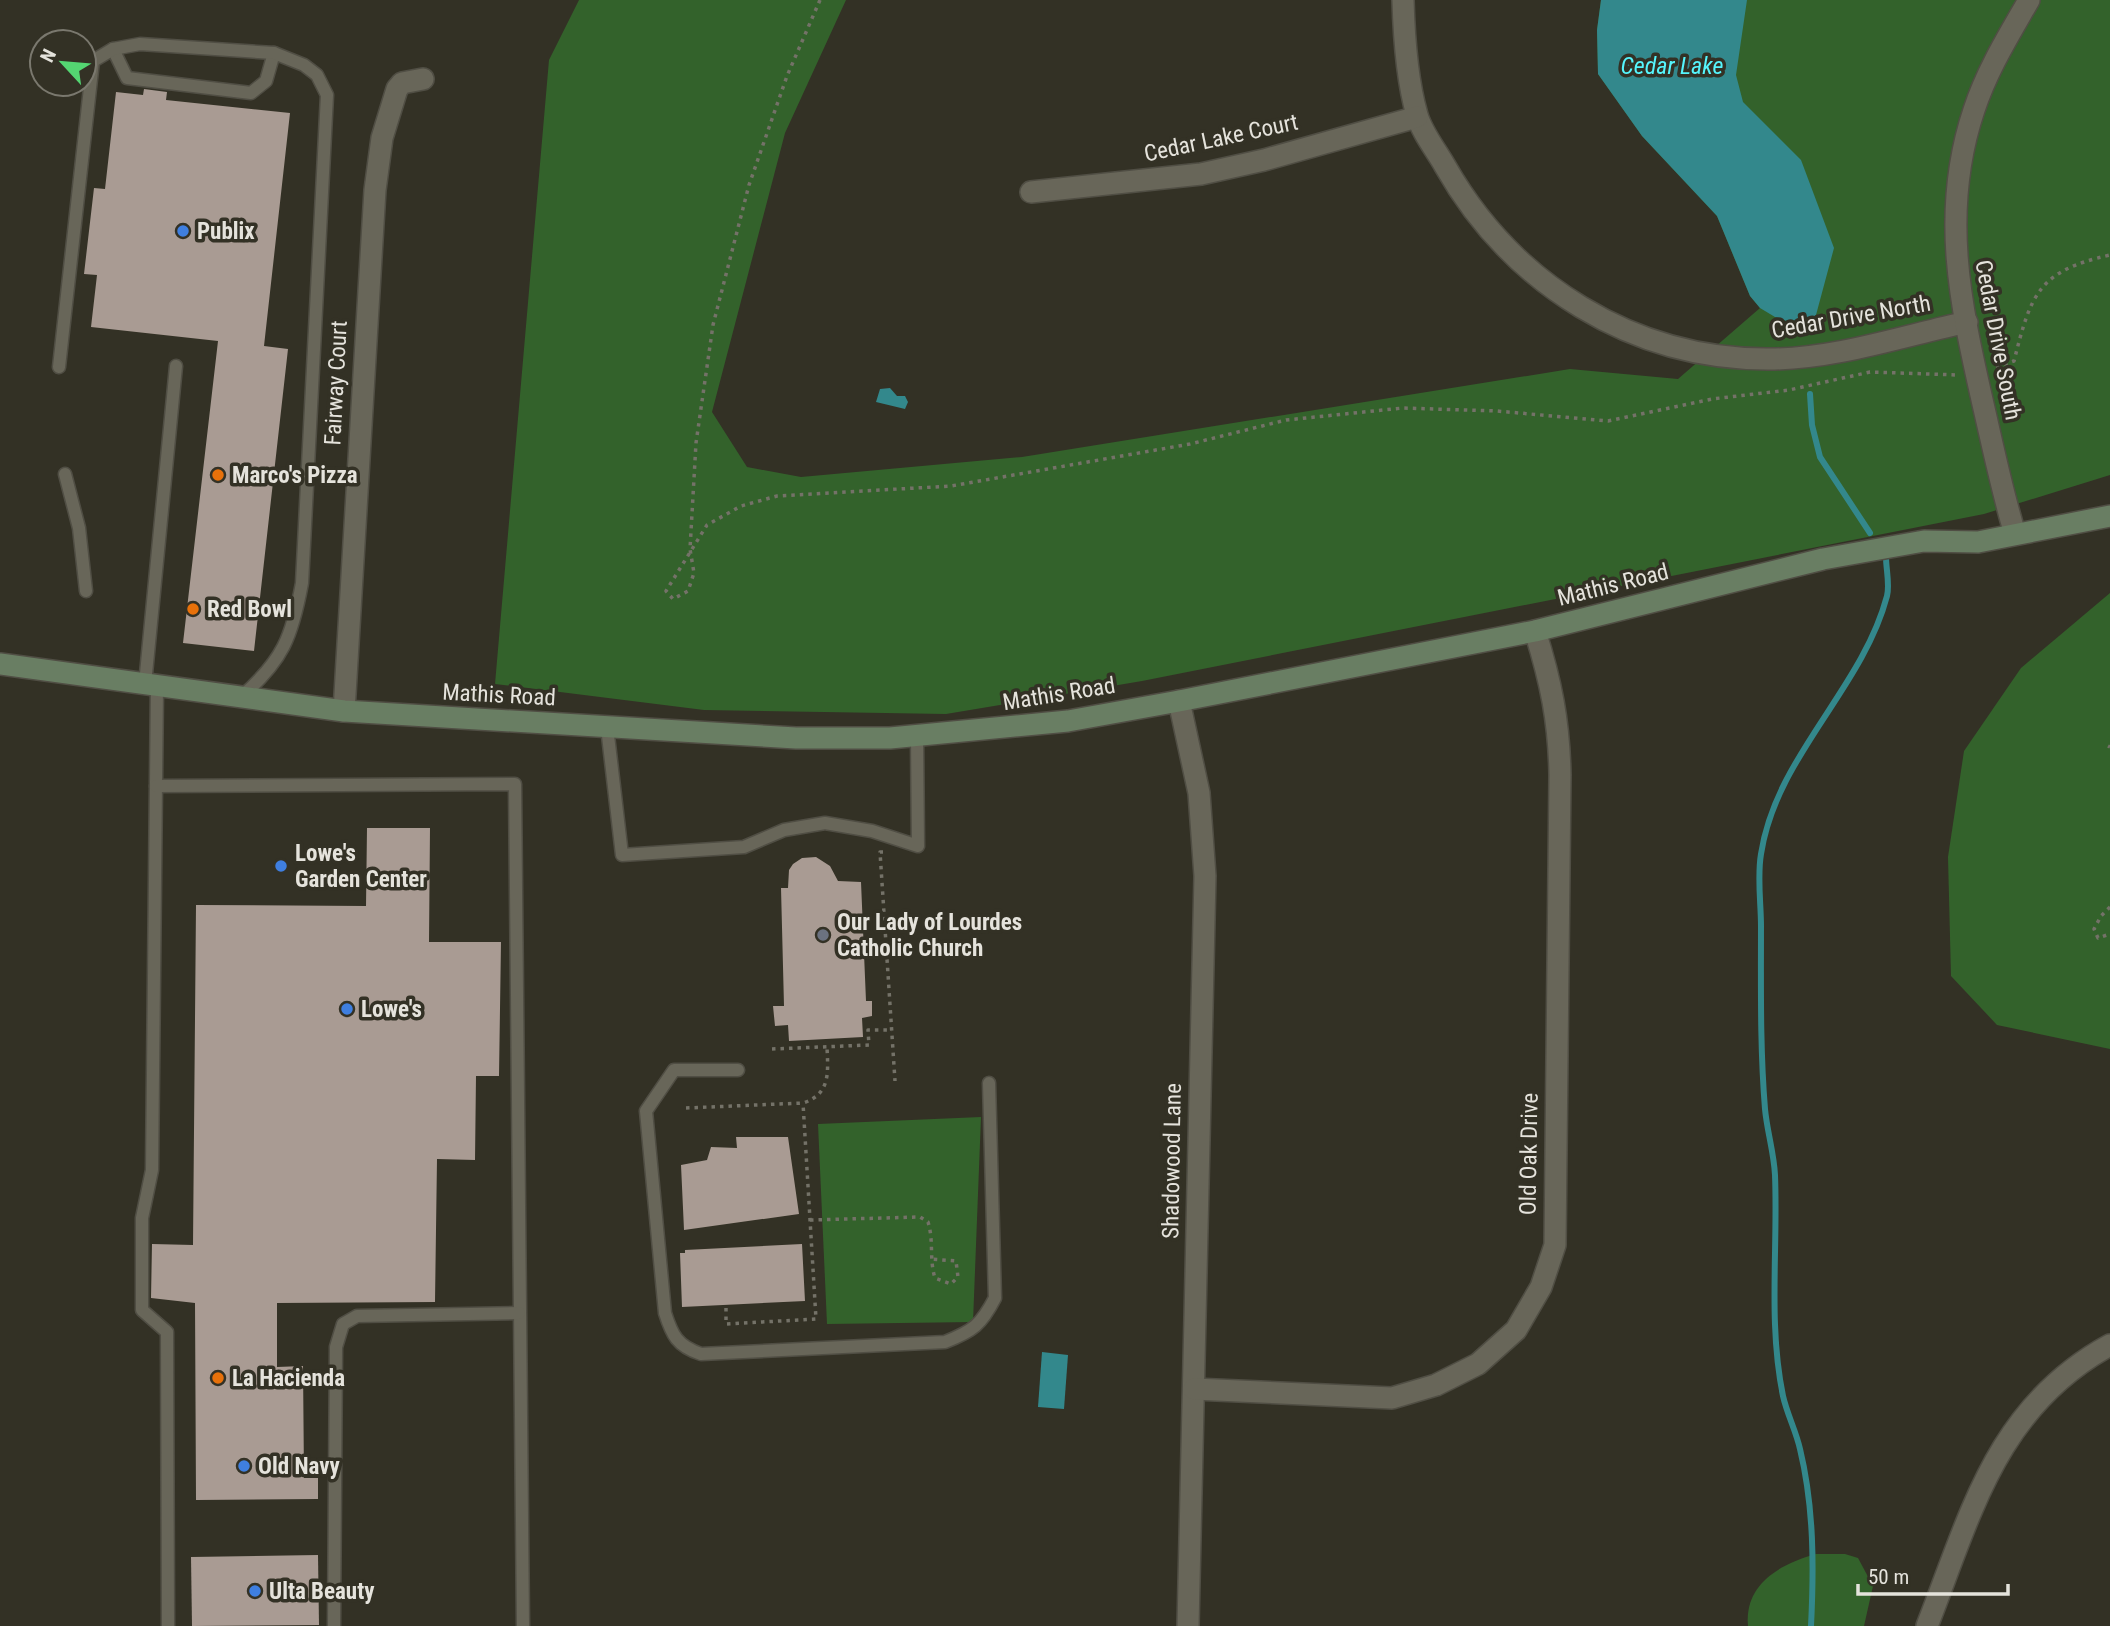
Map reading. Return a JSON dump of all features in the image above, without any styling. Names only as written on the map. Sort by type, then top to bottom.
[{"type":"street","name":"Cedar Drive North","points":[[1403,0],[1417,117],[1456,185],[1480,219],[1508,251],[1565,299],[1635,334],[1703,353],[1772,359],[1817,354],[1967,322]]},
{"type":"street","name":"Cedar Drive South","points":[[2015,534],[1976,373],[1956,264],[1954,226],[1960,163],[1983,84],[2029,0]]},
{"type":"street","name":"Fairway Court","points":[[344,711],[375,190],[382,138],[394,96],[402,83],[423,79]]},
{"type":"street","name":"Cedar Lake Court","points":[[1031,192],[1201,174],[1417,117]]},
{"type":"street","name":"Mathis Road","points":[[0,664],[344,711],[796,738],[917,736],[1055,722],[1179,701],[1535,631],[1823,559],[1924,541],[1978,542],[2110,516]]},
{"type":"street","name":"Old Oak Drive","points":[[1194,1389],[1392,1398],[1436,1385],[1478,1364],[1516,1330],[1541,1287],[1555,1245],[1560,775],[1559,723],[1552,685],[1535,631]]},
{"type":"street","name":"Shadowood Lane","points":[[1179,701],[1199,793],[1205,876],[1188,1626]]},
{"type":"street","points":[[1927,1626],[1983,1483],[2008,1436],[2050,1387],[2071,1369],[2110,1345]]},
{"type":"lane","points":[[59,367],[93,61],[113,49],[140,44],[274,53],[304,65],[317,75],[327,95],[302,583],[294,628],[283,653],[265,676],[241,697]]},
{"type":"lane","points":[[113,49],[127,78],[251,93],[266,81],[274,53]]},
{"type":"lane","points":[[168,1626],[167,1332],[142,1310],[142,1217],[152,1170],[156,786],[151,684],[176,366]]},
{"type":"lane","points":[[65,474],[79,528],[86,591]]},
{"type":"lane","points":[[607,727],[622,855],[744,847],[784,830],[825,823],[872,831],[918,846],[917,736]]},
{"type":"lane","points":[[156,786],[515,784],[523,1626]]},
{"type":"lane","points":[[738,1070],[674,1070],[646,1111],[665,1312],[673,1336],[684,1348],[701,1354],[945,1342],[972,1332],[985,1317],[995,1298],[989,1083]]},
{"type":"lane","points":[[334,1626],[336,1347],[343,1324],[357,1315],[519,1313]]},
{"type":"path","points":[[820,0],[768,129],[729,257],[701,391],[690,549],[694,573],[688,591],[673,599],[666,591],[685,562],[690,549],[707,525],[741,506],[777,496],[951,486],[1189,444],[1286,420],[1404,408],[1497,411],[1608,421],[1712,399],[1789,390],[1870,372],[1941,376],[1976,373],[2014,361],[2025,315],[2046,282],[2067,267],[2110,255]]},
{"type":"path","points":[[895,1081],[880,852],[901,849],[904,842]]},
{"type":"path","points":[[2110,907],[2094,929],[2098,938],[2110,934]]},
{"type":"path","points":[[772,1049],[869,1045],[868,1030],[892,1030]]},
{"type":"path","points":[[686,1108],[803,1103],[816,1099],[828,1080],[827,1047]]},
{"type":"path","points":[[726,1308],[726,1324],[816,1319],[803,1103]]},
{"type":"path","points":[[810,1220],[920,1217],[928,1223],[932,1234],[930,1259],[935,1278],[951,1284],[958,1277],[956,1261],[930,1259]]},
{"type":"green space","points":[[579,0],[846,0],[785,133],[712,412],[747,467],[801,477],[1022,457],[1570,369],[1678,379],[1760,308],[1750,296],[1717,216],[1642,136],[1598,74],[1597,30],[1601,0],[2110,0],[2110,475],[1984,514],[1142,681],[946,714],[704,710],[495,684],[549,60]]},
{"type":"green space","points":[[2110,593],[2110,1049],[1997,1025],[1951,976],[1948,857],[1964,751],[2021,668]]},
{"type":"green space","points":[[981,1117],[973,1322],[827,1324],[818,1124]]},
{"type":"green space","points":[[1816,1554],[1845,1554],[1858,1558],[1873,1586],[1864,1626],[1748,1626],[1748,1611],[1758,1587],[1778,1570]]},
{"type":"water","name":"Cedar Lake","points":[[1601,0],[1747,0],[1736,75],[1743,102],[1801,160],[1834,248],[1816,315],[1800,326],[1760,308],[1750,296],[1717,216],[1642,136],[1598,74],[1597,30]]},
{"type":"water","points":[[890,388],[897,396],[905,396],[908,402],[905,409],[876,402],[880,389]]},
{"type":"water","points":[[1042,1352],[1068,1355],[1064,1409],[1038,1407]]},
{"type":"building","name":"Publix","points":[[144,89],[167,92],[166,100],[290,113],[264,346],[288,349],[254,651],[183,643],[218,341],[91,327],[97,275],[84,274],[94,188],[105,189],[116,92],[143,95]]},
{"type":"building","name":"Lowe's","points":[[367,828],[430,828],[429,942],[501,942],[499,1076],[476,1076],[475,1160],[437,1159],[435,1302],[277,1303],[277,1367],[303,1366],[304,1478],[318,1478],[318,1499],[196,1500],[195,1303],[151,1298],[152,1244],[193,1245],[196,905],[366,906]]},
{"type":"building","name":"Our Lady of Lourdes Catholic Church","points":[[816,857],[830,866],[838,881],[861,882],[866,1001],[872,1001],[872,1016],[862,1018],[863,1037],[789,1041],[788,1025],[775,1026],[773,1006],[784,1006],[781,888],[788,888],[789,870],[793,864],[802,858]]},
{"type":"building","points":[[736,1137],[788,1137],[799,1214],[684,1230],[681,1165],[707,1160],[711,1147],[737,1148]]},
{"type":"building","points":[[802,1244],[805,1301],[682,1307],[680,1253],[685,1253],[685,1250]]},
{"type":"building","name":"Ulta Beauty","points":[[318,1555],[319,1625],[192,1626],[191,1557]]},
{"type":"waterway","points":[[1810,394],[1812,425],[1820,457],[1870,533]]},
{"type":"waterway","points":[[1811,1626],[1813,1559],[1808,1493],[1798,1442],[1783,1396],[1776,1341],[1775,1175],[1765,1109],[1762,1063],[1760,863],[1770,819],[1784,786],[1859,662],[1875,630],[1888,592],[1886,557]]},
{"type":"place","name":"Publix","points":[[183,231]]},
{"type":"place","name":"Marco's Pizza","points":[[218,475]]},
{"type":"place","name":"Red Bowl","points":[[193,609]]},
{"type":"place","name":"Lowe's Garden Center","points":[[281,866]]},
{"type":"place","name":"Our Lady of Lourdes Catholic Church","points":[[823,935]]},
{"type":"place","name":"Lowe's","points":[[347,1009]]},
{"type":"place","name":"La Hacienda","points":[[218,1378]]},
{"type":"place","name":"Old Navy","points":[[244,1466]]},
{"type":"place","name":"Ulta Beauty","points":[[255,1591]]}]
